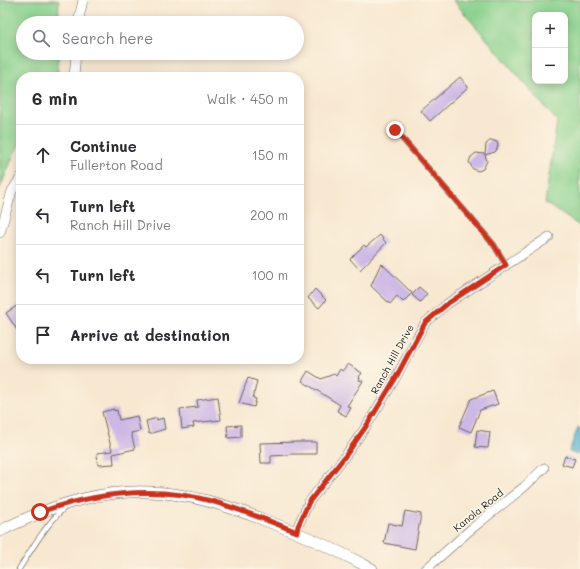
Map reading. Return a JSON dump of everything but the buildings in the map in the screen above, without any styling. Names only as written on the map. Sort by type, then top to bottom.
[{"type":"street","points":[[80,16],[83,0]]},
{"type":"street","points":[[74,72],[75,60]]},
{"type":"street","points":[[0,233],[12,191],[16,185]]},
{"type":"street","name":"Ranch Hill Drive","points":[[297,532],[298,526],[309,502],[346,455],[367,425],[395,379],[425,323],[447,304],[549,237]]},
{"type":"street","name":"Kanola Road","points":[[426,569],[470,530],[524,487],[544,468]]},
{"type":"street","points":[[0,531],[40,512],[86,499],[127,493],[146,492],[173,494],[194,497],[222,504],[297,532],[372,569]]},
{"type":"lane","points":[[395,130],[494,245],[506,265]]},
{"type":"lane","points":[[19,569],[53,518],[68,503]]},
{"type":"green space","points":[[0,0],[59,0],[58,16],[16,16],[16,60],[58,60],[58,72],[16,72],[16,150],[0,188]]},
{"type":"green space","points":[[453,0],[580,0],[580,226],[545,203],[557,121]]},
{"type":"water","points":[[578,427],[580,428],[580,449],[578,455],[569,452]]},
{"type":"route","points":[[40,512],[60,505],[109,495],[161,492],[210,501],[297,532],[298,526],[309,502],[318,488],[346,455],[367,425],[395,379],[425,323],[447,304],[506,265],[494,245],[395,130]]}]
